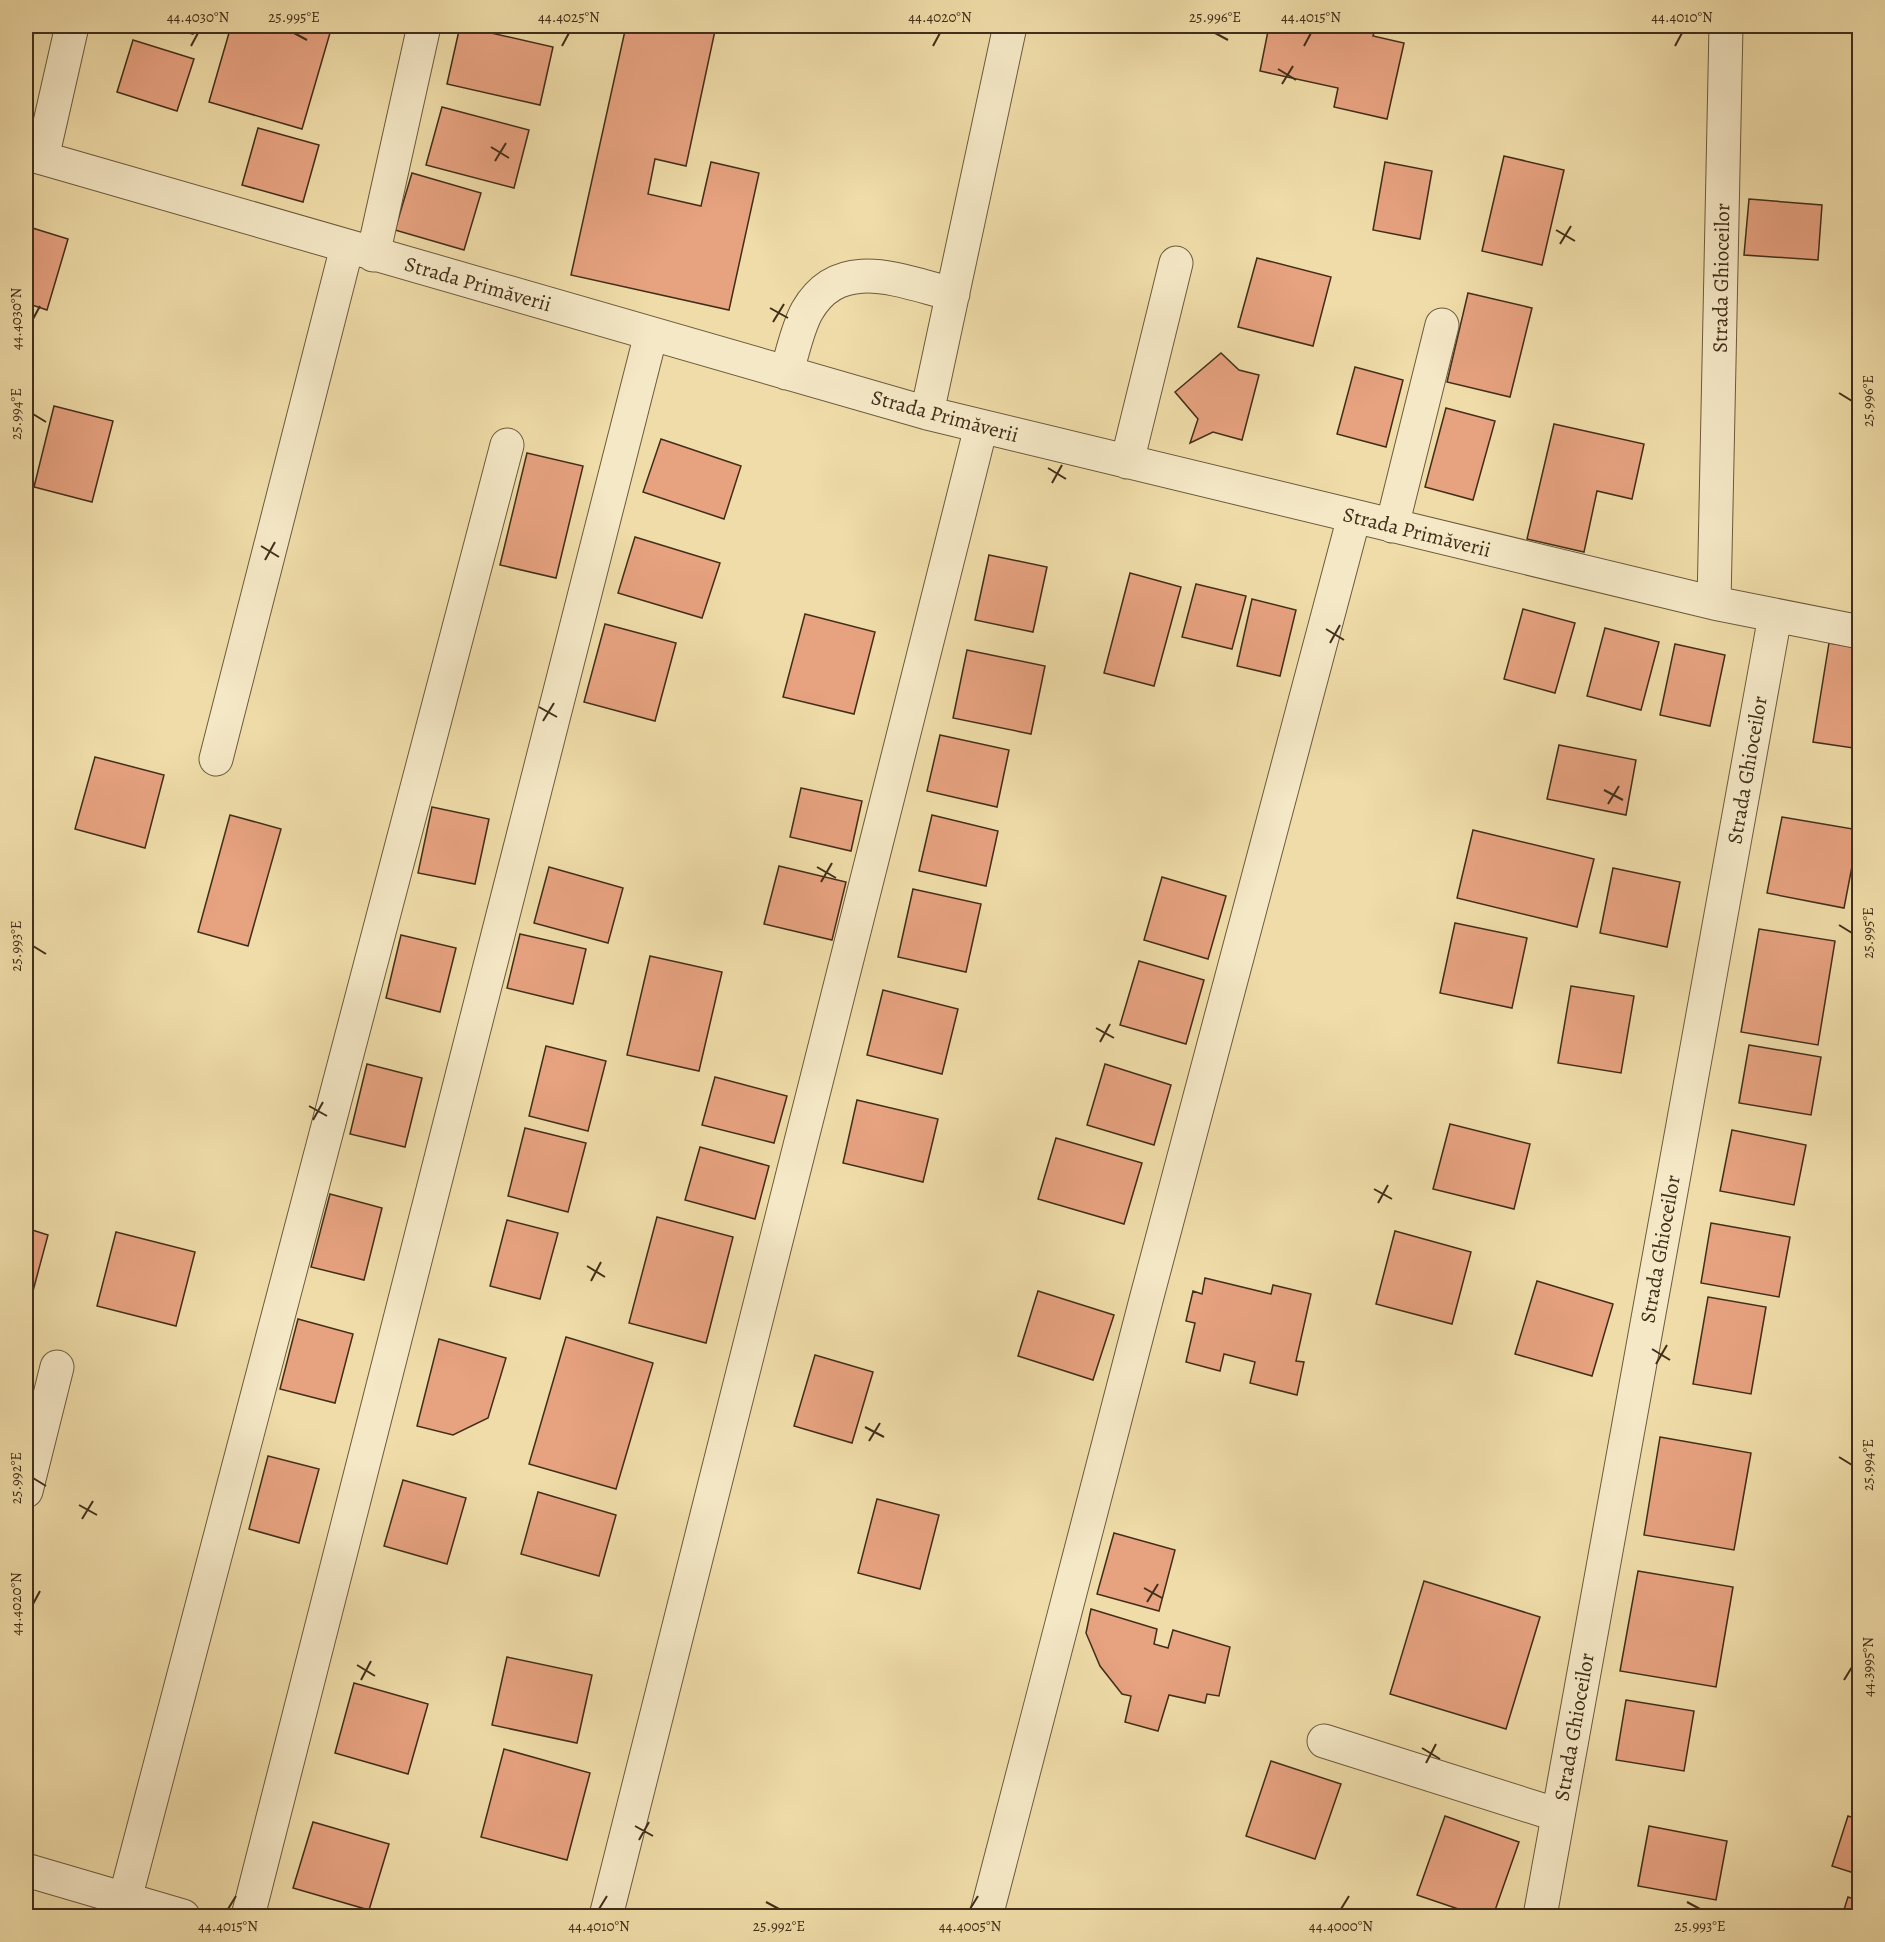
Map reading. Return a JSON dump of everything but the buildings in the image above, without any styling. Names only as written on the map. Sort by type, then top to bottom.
[{"type":"street","points":[[34,156],[72,26]]},
{"type":"street","points":[[216,759],[424,26]]},
{"type":"street","points":[[927,413],[1010,26]]},
{"type":"street","name":"Strada Ghioceilor","points":[[1714,603],[1726,26]]},
{"type":"street","name":"Strada Primăverii","points":[[34,156],[927,413],[1714,603],[1860,632]]},
{"type":"street","points":[[1127,462],[1176,263]]},
{"type":"street","points":[[786,373],[807,311],[826,288],[848,276],[873,275],[953,294]]},
{"type":"street","points":[[1392,526],[1442,325]]},
{"type":"street","points":[[248,1917],[651,334]]},
{"type":"street","points":[[606,1917],[981,427]]},
{"type":"street","points":[[125,1899],[507,445]]},
{"type":"street","points":[[986,1917],[1146,1300],[1354,517]]},
{"type":"street","name":"Strada Ghioceilor","points":[[1540,1917],[1775,616]]},
{"type":"street","points":[[26,1491],[57,1367]]},
{"type":"street","points":[[1324,1741],[1558,1815]]},
{"type":"street","points":[[26,1870],[183,1917]]}]
